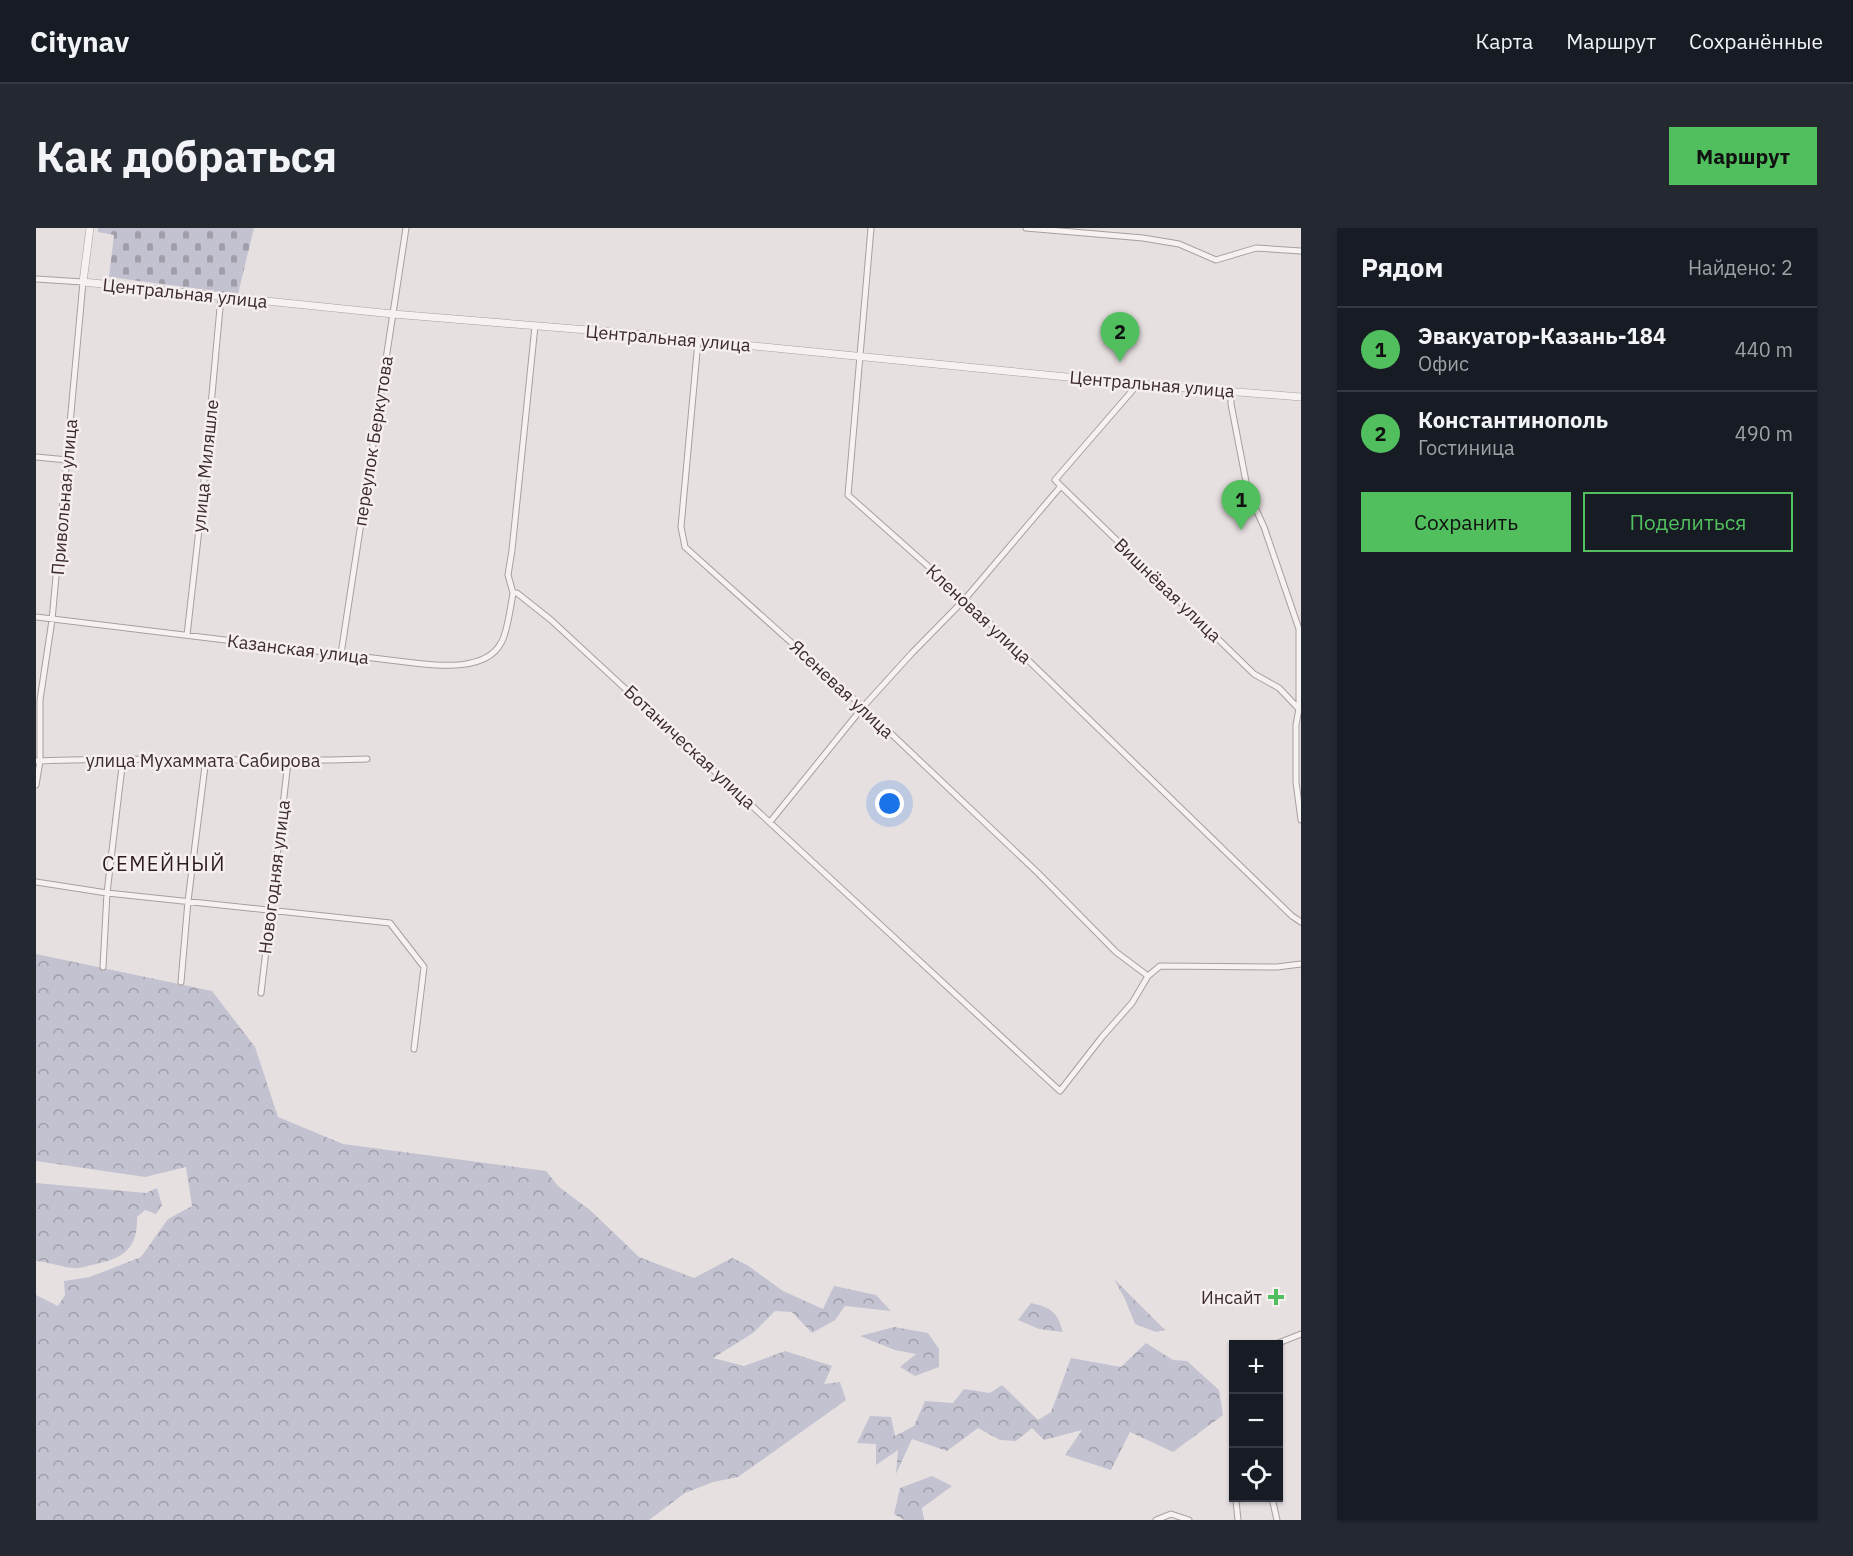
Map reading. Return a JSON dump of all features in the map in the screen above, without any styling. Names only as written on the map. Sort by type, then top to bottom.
[{"type":"street","name":"Привольная улица","points":[[36,785],[40,700],[52,620],[90,228]]},
{"type":"street","name":"переулок Беркутова","points":[[341,654],[406,228]]},
{"type":"street","name":"Кленовая улица","points":[[871,228],[858,356],[848,495],[964,599],[1292,916],[1301,922]]},
{"type":"street","points":[[1026,228],[1143,238],[1179,244],[1216,260],[1256,248],[1301,251]]},
{"type":"street","name":"Центральная улица","points":[[36,279],[1138,384],[1301,397]]},
{"type":"street","name":"улица Миляшле","points":[[187,635],[221,297]]},
{"type":"street","points":[[513,593],[508,574],[513,550],[535,326]]},
{"type":"street","name":"Ясеневая улица","points":[[698,341],[681,527],[685,547],[863,707],[1038,873],[1116,952],[1148,976]]},
{"type":"street","points":[[770,822],[863,707],[964,599],[1061,486],[1055,480],[1138,384]]},
{"type":"street","points":[[1232,391],[1231,404],[1248,492],[1264,527],[1299,629],[1296,782],[1301,820]]},
{"type":"street","points":[[36,457],[68,459]]},
{"type":"street","name":"Вишнёвая улица","points":[[1061,486],[1254,674],[1279,688],[1299,709]]},
{"type":"street","name":"Казанская улица","points":[[36,617],[445,666],[471,663],[491,655],[502,643],[513,593]]},
{"type":"street","name":"Ботаническая улица","points":[[513,593],[517,593],[551,620],[1060,1091],[1102,1036],[1132,1003],[1148,976]]},
{"type":"street","points":[[103,966],[107,893],[123,758]]},
{"type":"street","name":"улица Мухаммата Сабирова","points":[[38,761],[123,758],[288,762],[367,759]]},
{"type":"street","points":[[182,982],[188,901],[206,759]]},
{"type":"street","name":"Новогодняя улица","points":[[261,993],[288,762]]},
{"type":"street","points":[[36,882],[107,893],[390,923],[424,967],[414,1049]]},
{"type":"street","points":[[1148,976],[1160,966],[1277,967],[1301,964]]},
{"type":"street","points":[[1283,1341],[1301,1334]]},
{"type":"street","points":[[1236,1502],[1238,1520]]},
{"type":"street","points":[[1273,1502],[1277,1520]]},
{"type":"street","points":[[1156,1520],[1171,1514],[1189,1520]]},
{"type":"green space","points":[[98,228],[254,228],[238,294],[109,277],[114,235],[98,232]]},
{"type":"green space","points":[[36,954],[212,991],[255,1047],[278,1117],[343,1144],[546,1171],[558,1186],[591,1211],[639,1257],[694,1278],[732,1258],[747,1265],[783,1291],[823,1309],[834,1286],[876,1295],[891,1311],[845,1306],[835,1320],[812,1333],[792,1312],[775,1311],[753,1333],[713,1358],[744,1366],[785,1351],[832,1366],[824,1384],[840,1382],[846,1400],[738,1477],[713,1482],[685,1493],[649,1520],[36,1520],[36,1295],[58,1306],[65,1295],[64,1281],[90,1277],[141,1257],[168,1219],[192,1206],[186,1167],[145,1177],[36,1161]]},
{"type":"green space","points":[[36,1183],[146,1193],[157,1188],[162,1205],[156,1214],[145,1210],[137,1217],[135,1238],[120,1256],[103,1263],[68,1267],[36,1261]]},
{"type":"green space","points":[[1114,1279],[1165,1330],[1156,1332],[1135,1324]]},
{"type":"green space","points":[[1031,1303],[1053,1312],[1063,1332],[1039,1329],[1018,1320]]},
{"type":"green space","points":[[894,1327],[928,1333],[939,1349],[939,1367],[915,1376],[900,1367],[916,1354],[895,1350],[860,1336]]},
{"type":"green space","points":[[1146,1343],[1173,1360],[1187,1361],[1219,1390],[1223,1415],[1173,1452],[1130,1432],[1111,1470],[1065,1455],[1082,1430],[1044,1440],[1032,1428],[1016,1441],[1000,1440],[978,1428],[947,1451],[912,1439],[896,1474],[898,1450],[876,1465],[876,1444],[857,1443],[870,1416],[891,1417],[895,1436],[914,1426],[925,1401],[953,1403],[964,1389],[990,1393],[1002,1385],[1038,1420],[1051,1412],[1071,1358],[1121,1367]]},
{"type":"green space","points":[[932,1476],[952,1486],[922,1508],[924,1520],[904,1520],[894,1514],[900,1488]]},
{"type":"place","name":"Константинополь","points":[[1120,362]]},
{"type":"place","name":"Эвакуатор-Казань-184","points":[[1241,530]]},
{"type":"place","name":"Инсайт","points":[[1276,1297]]},
{"type":"district","name":"СЕМЕЙНЫЙ","points":[[164,863]]}]
